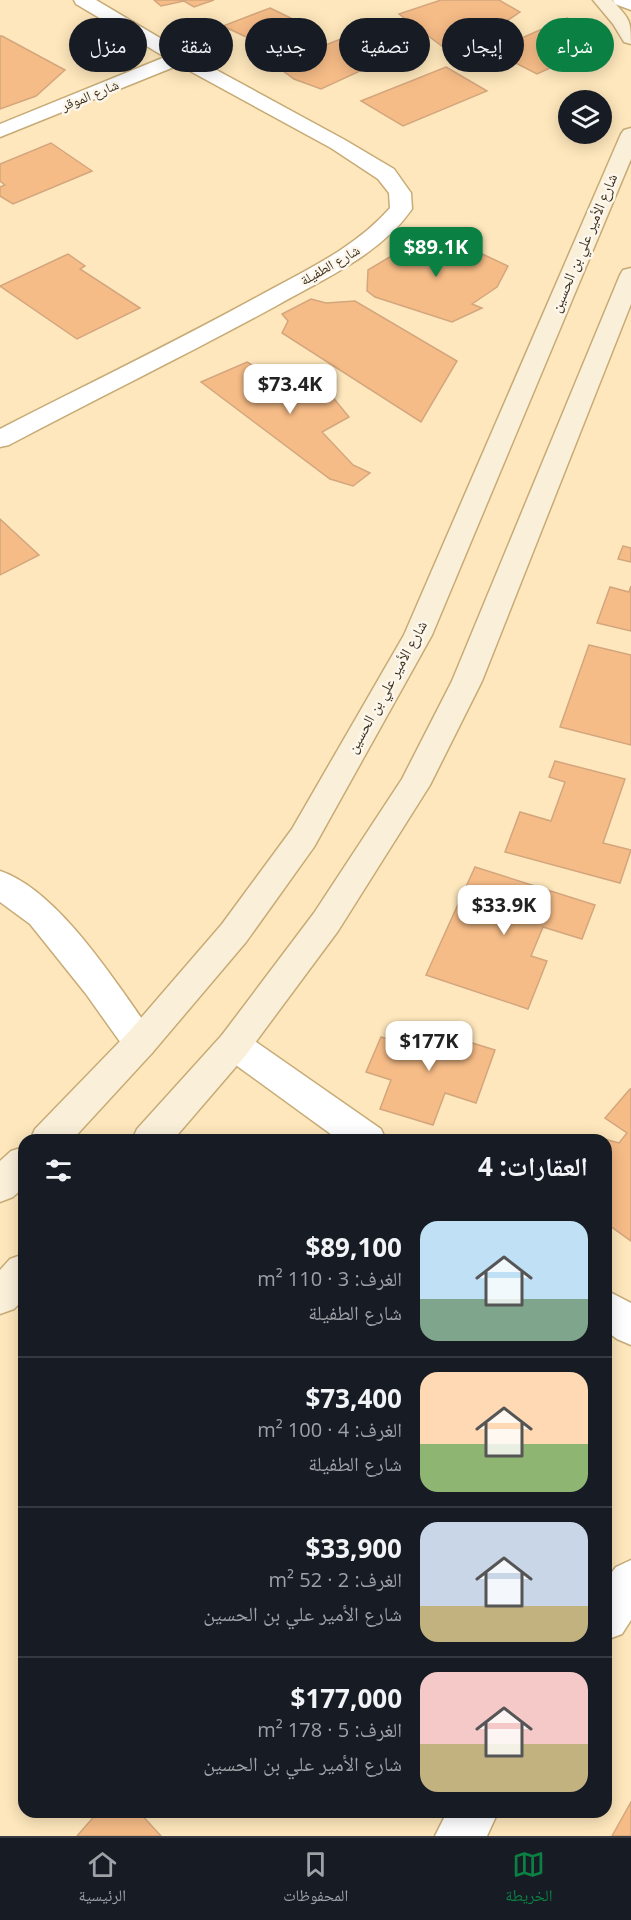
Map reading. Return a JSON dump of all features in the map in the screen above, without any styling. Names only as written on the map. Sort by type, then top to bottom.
[{"type":"main road","points":[[602,0],[621,21],[631,38]]},
{"type":"main road","name":"شارع الأمير علي بن الحسين","points":[[54,1134],[140,1043],[234,933],[303,838],[417,635],[631,134]]},
{"type":"main road","points":[[155,1134],[234,1045],[326,922],[416,785],[467,681],[631,275]]},
{"type":"main road","points":[[0,1185],[18,1168]]},
{"type":"main road","points":[[0,1296],[18,1278]]},
{"type":"street","name":"شارع الطفيلة","points":[[83,0],[159,45]]},
{"type":"street","points":[[622,0],[631,4]]},
{"type":"street","name":"شارع الموقر","points":[[0,131],[159,67]]},
{"type":"street","name":"شارع الطفيلة","points":[[0,439],[239,316],[359,249],[387,228],[401,209],[400,193],[386,174],[338,144],[206,72]]},
{"type":"street","points":[[0,884],[42,915],[98,984],[140,1043]]},
{"type":"street","points":[[234,1045],[360,1134]]},
{"type":"street","points":[[612,1312],[631,1326]]},
{"type":"street","points":[[612,1609],[631,1582]]},
{"type":"street","points":[[459,1836],[471,1818]]},
{"type":"building","points":[[154,0],[214,0],[194,7],[184,1],[161,6]]},
{"type":"building","points":[[441,0],[499,0],[520,12],[511,18],[442,18],[442,46],[430,37],[430,18],[404,18],[399,14]]},
{"type":"building","points":[[270,8],[291,18],[245,18],[245,36],[233,31],[233,22]]},
{"type":"building","points":[[536,32],[536,72],[541,72],[537,74],[524,67],[524,37]]},
{"type":"building","points":[[0,36],[65,70],[36,96],[0,109]]},
{"type":"building","points":[[339,40],[339,72],[358,72],[321,89],[294,79],[284,72],[327,72],[327,44]]},
{"type":"building","points":[[442,69],[442,72],[455,72],[487,91],[403,126],[361,101]]},
{"type":"building","points":[[51,143],[92,171],[13,204],[0,196],[0,187],[5,185],[0,181],[0,164]]},
{"type":"building","points":[[433,231],[508,266],[497,287],[472,304],[482,308],[452,322],[375,297],[367,291],[368,270]]},
{"type":"building","points":[[68,254],[85,266],[80,269],[140,308],[77,339],[0,286]]},
{"type":"building","points":[[311,299],[326,303],[355,301],[457,361],[421,422],[282,333],[288,321],[282,314]]},
{"type":"building","points":[[247,362],[265,373],[286,368],[331,395],[349,417],[322,432],[353,465],[370,473],[353,486],[330,479],[201,382]]},
{"type":"building","points":[[0,519],[39,555],[0,575]]},
{"type":"building","points":[[623,546],[631,548],[631,562],[618,559]]},
{"type":"building","points":[[631,586],[631,631],[597,623],[610,587],[629,592]]},
{"type":"building","points":[[589,645],[631,655],[631,745],[560,727]]},
{"type":"building","points":[[555,761],[625,779],[603,843],[631,850],[620,883],[505,852],[520,812],[551,821],[565,782],[549,777]]},
{"type":"building","points":[[475,867],[595,905],[582,939],[543,927],[531,956],[547,961],[528,1009],[426,975]]},
{"type":"building","points":[[408,1023],[495,1050],[476,1103],[445,1093],[433,1125],[380,1109],[391,1080],[366,1072],[381,1037],[400,1043]]},
{"type":"building","points":[[631,1089],[631,1241],[612,1227],[612,1141],[619,1143],[627,1133],[605,1118]]},
{"type":"building","points":[[631,1802],[631,1836],[612,1836]]},
{"type":"building","points":[[93,1818],[144,1818],[161,1836],[77,1836]]}]
